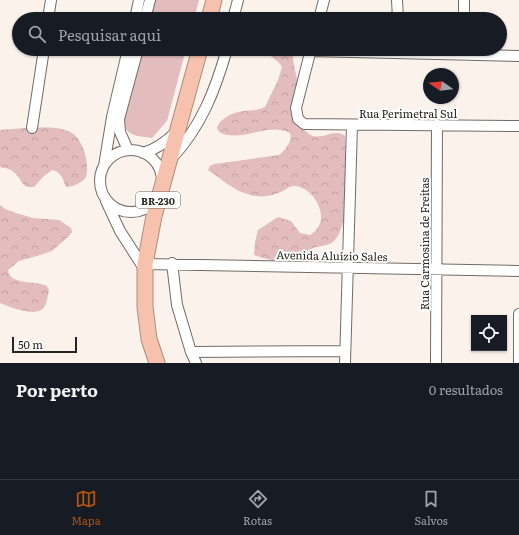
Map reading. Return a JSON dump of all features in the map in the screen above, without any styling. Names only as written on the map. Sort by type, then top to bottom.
[{"type":"highway","points":[[211,12],[214,0]]},
{"type":"highway","name":"BR-230","points":[[157,363],[150,339],[146,315],[145,267],[151,230],[161,189],[198,56]]},
{"type":"street","points":[[49,12],[51,0]]},
{"type":"street","points":[[136,12],[139,0]]},
{"type":"street","points":[[147,12],[150,0]]},
{"type":"street","points":[[235,12],[238,0]]},
{"type":"street","points":[[321,12],[324,0]]},
{"type":"street","points":[[397,0],[398,12]]},
{"type":"street","points":[[464,0],[464,12]]},
{"type":"street","points":[[507,55],[519,56]]},
{"type":"street","points":[[32,128],[43,56]]},
{"type":"street","points":[[104,167],[112,117],[126,56]]},
{"type":"street","points":[[128,150],[120,132],[119,119],[136,56]]},
{"type":"street","points":[[169,160],[189,139],[199,121],[217,82],[225,56]]},
{"type":"street","name":"Rua Perimetral Sul","points":[[309,56],[296,108],[298,119],[304,124],[519,126]]},
{"type":"street","points":[[345,363],[352,125]]},
{"type":"street","name":"Rua Carmosina de Freitas","points":[[436,363],[437,126]]},
{"type":"street","points":[[145,267],[120,231],[104,198],[100,182],[101,174],[108,160],[114,155],[128,150],[143,152],[154,150],[161,146],[178,131]]},
{"type":"street","points":[[104,198],[111,205],[120,210],[130,212],[140,211],[157,199],[161,189],[162,175],[159,168],[150,156],[143,152]]},
{"type":"street","points":[[172,264],[177,305],[191,352],[196,363]]},
{"type":"street","name":"Avenida Aluízio Sales","points":[[145,267],[172,264],[519,271]]},
{"type":"street","points":[[519,314],[519,363]]},
{"type":"street","points":[[191,352],[345,351]]},
{"type":"green space","points":[[153,0],[199,0],[196,12],[150,12]]},
{"type":"green space","points":[[137,56],[184,56],[167,121],[152,138],[132,134],[126,129],[119,119]]},
{"type":"green space","points":[[272,56],[293,56],[297,80],[298,109],[302,128],[309,134],[317,137],[334,133],[345,136],[347,175],[346,206],[340,232],[334,241],[332,243],[309,250],[298,258],[288,261],[274,260],[254,255],[258,230],[278,217],[291,221],[300,233],[310,235],[318,228],[321,213],[317,202],[309,192],[294,186],[270,196],[252,195],[237,190],[208,170],[210,166],[214,164],[279,155],[286,148],[291,136],[290,133],[283,130],[268,130],[244,135],[227,135],[219,132],[217,128],[222,120],[228,116],[243,111],[256,110],[265,107],[278,80],[282,67]]},
{"type":"green space","points":[[55,128],[67,130],[76,136],[85,153],[87,171],[85,178],[78,184],[66,187],[60,174],[52,170],[34,187],[30,187],[24,185],[12,171],[0,167],[0,130]]},
{"type":"green space","points":[[0,205],[5,209],[33,218],[59,220],[71,228],[72,232],[69,236],[52,251],[19,261],[8,270],[10,275],[18,281],[47,286],[49,290],[45,306],[36,312],[24,311],[0,303]]}]
